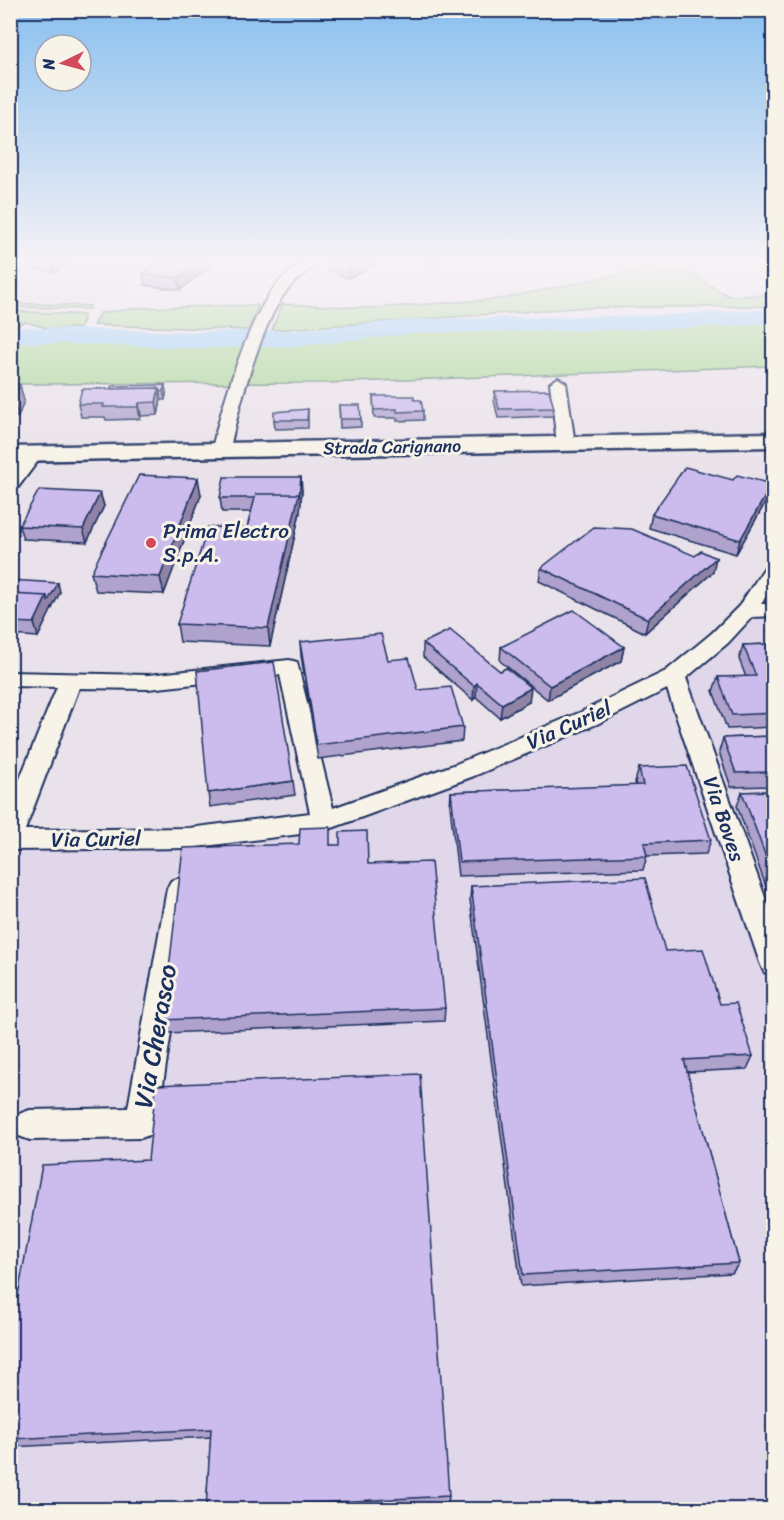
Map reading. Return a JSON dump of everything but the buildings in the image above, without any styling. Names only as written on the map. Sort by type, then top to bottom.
[{"type":"main road","name":"Strada Carignano","points":[[10,454],[774,440]]},
{"type":"street","points":[[220,449],[228,416],[258,332]]},
{"type":"street","points":[[558,383],[566,444]]},
{"type":"street","points":[[10,486],[34,454]]},
{"type":"street","name":"Via Curiel","points":[[71,681],[10,838],[189,838],[324,821],[465,770],[589,718],[674,676],[720,638],[746,611],[774,568]]},
{"type":"street","points":[[746,611],[774,610]]},
{"type":"street","points":[[10,679],[148,682],[289,667],[324,821]]},
{"type":"street","name":"Via Boves","points":[[674,676],[774,963]]},
{"type":"street","name":"Via Cherasco","points":[[30,1125],[141,1123],[189,838]]},
{"type":"shaded area","points":[[773,568],[773,1509],[11,1509],[10,840],[324,821],[674,676],[720,638]]},
{"type":"green space","points":[[359,332],[773,332],[773,366],[328,383],[11,384],[11,334],[191,340],[300,338]]},
{"type":"waterway","points":[[10,334],[191,340],[300,338],[359,332]]},
{"type":"place","name":"Prima Electro S.p.A.","points":[[151,543]]}]
